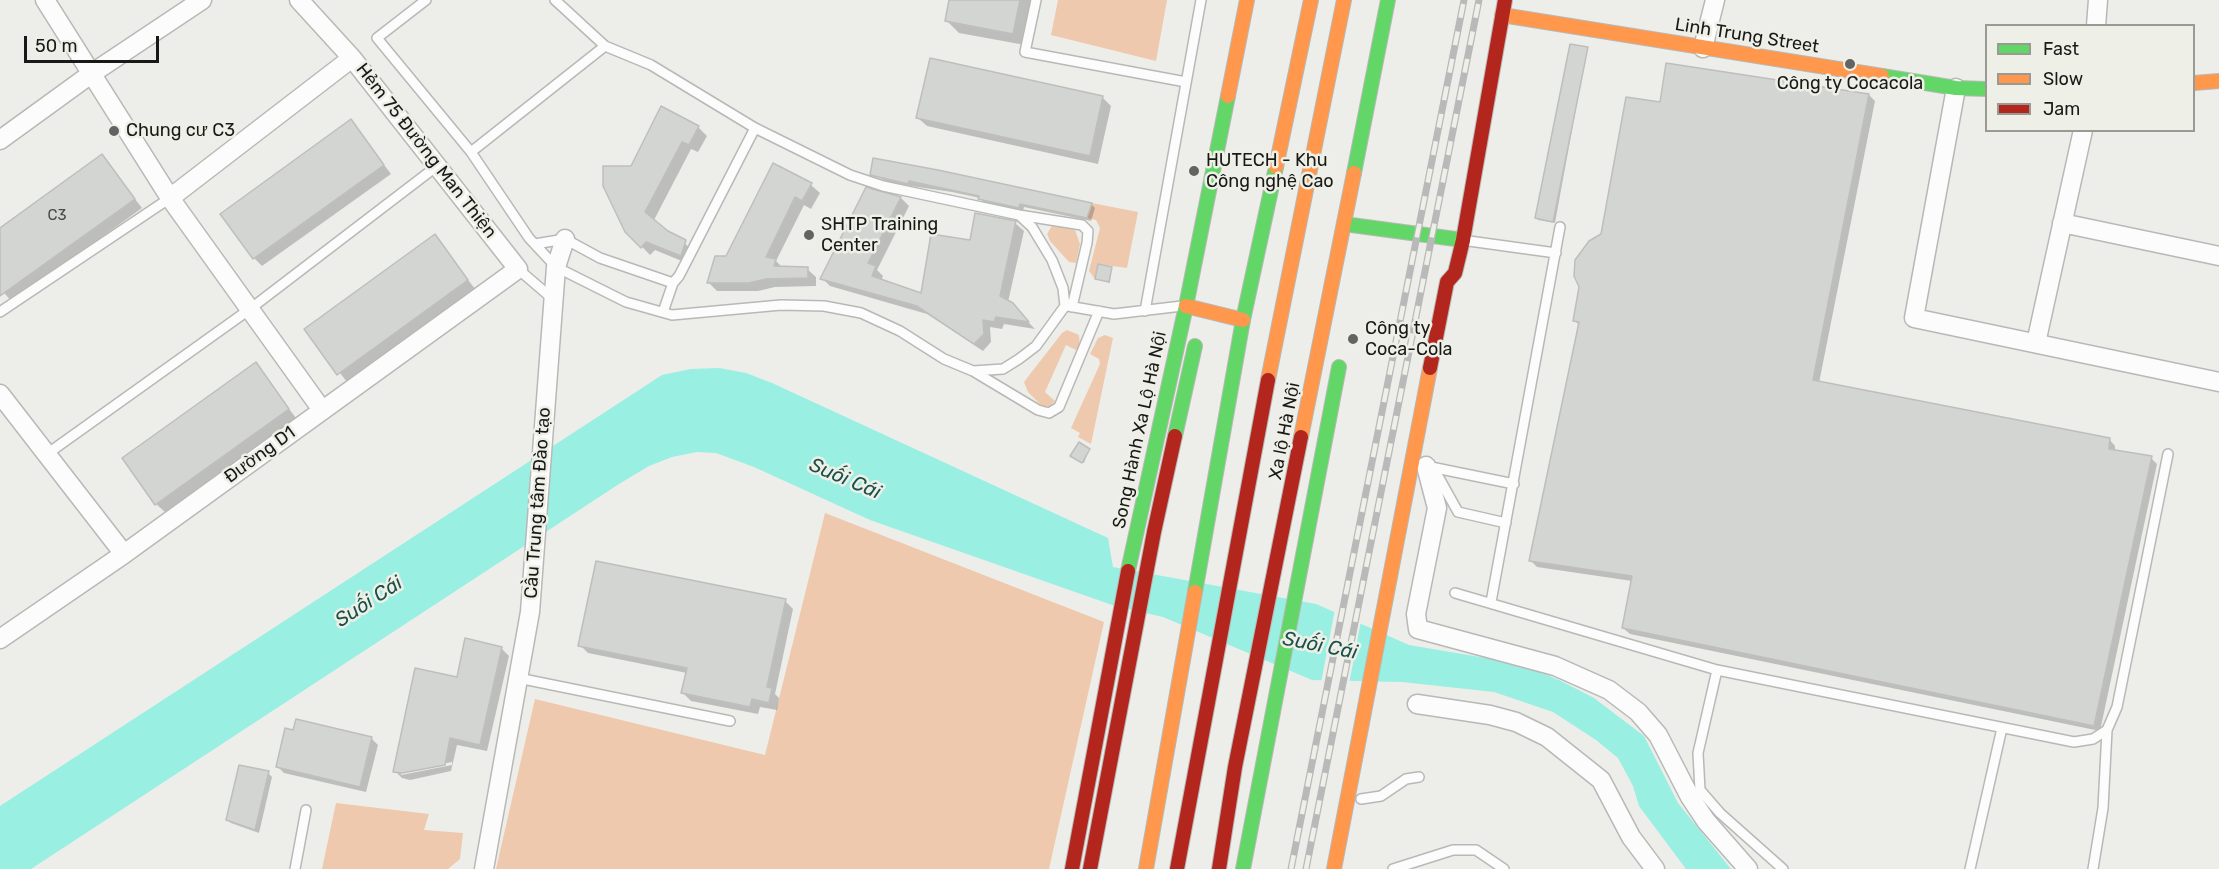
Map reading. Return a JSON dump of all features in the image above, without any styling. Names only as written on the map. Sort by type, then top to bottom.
[{"type":"main road","name":"Song Hành Xa Lộ Hà Nội","points":[[1072,869],[1135,534],[1186,306],[1247,0]]},
{"type":"main road","points":[[1146,869],[1243,320],[1311,0]]},
{"type":"main road","name":"Xa lộ Hà Nội","points":[[1177,869],[1283,298],[1344,0]]},
{"type":"main road","name":"Xa lộ Hà Nội","points":[[1219,869],[1235,767],[1388,0]]},
{"type":"main road","points":[[1347,869],[1361,799],[1359,773],[1389,582],[1447,282],[1458,278],[1505,0]]},
{"type":"main road","name":"Linh Trung Street","points":[[1502,15],[1956,88],[1985,89]]},
{"type":"main road","points":[[2195,83],[2219,81]]},
{"type":"main road","points":[[1344,224],[1463,240]]},
{"type":"main road","points":[[1186,306],[1202,316],[1243,320]]},
{"type":"main road","name":"Song Hành Xa Lộ Hà Nội","points":[[1090,869],[1154,532],[1202,316]]},
{"type":"main road","points":[[1243,869],[1341,355]]},
{"type":"main road","points":[[1421,495],[1429,463]]},
{"type":"main road","points":[[1334,869],[1359,773],[1412,539]]},
{"type":"street","points":[[45,0],[170,198],[322,410]]},
{"type":"street","points":[[0,140],[91,74],[202,0]]},
{"type":"street","name":"Hẻm 75 Đường Man Thiện","points":[[299,0],[352,58],[518,269]]},
{"type":"street","points":[[1703,48],[1714,0]]},
{"type":"street","points":[[2096,24],[2098,0]]},
{"type":"street","points":[[170,198],[352,58]]},
{"type":"street","points":[[1956,88],[1914,318],[2219,382]]},
{"type":"street","points":[[2036,343],[2083,132]]},
{"type":"street","points":[[2062,223],[2219,256]]},
{"type":"street","name":"Cầu Trung tâm Đào tạo","points":[[484,869],[530,612],[556,267],[565,239]]},
{"type":"street","name":"Đường D1","points":[[0,639],[124,554],[518,269]]},
{"type":"street","points":[[0,394],[124,554]]},
{"type":"street","points":[[1429,463],[1437,508],[1416,614],[1418,629],[1555,666],[1609,690],[1638,712],[1658,735],[1690,797],[1706,821],[1748,869]]},
{"type":"street","points":[[1417,704],[1490,715],[1516,722],[1547,737],[1601,780],[1631,837],[1655,869]]},
{"type":"lane","points":[[426,0],[377,38],[471,152],[535,244],[556,267],[626,302],[672,315],[781,304],[824,306],[861,313],[900,331],[944,359],[973,371],[1038,410],[1049,413],[1059,407],[1099,311]]},
{"type":"lane","points":[[555,0],[605,46],[651,65],[754,128],[850,175],[883,186],[1019,215],[1082,225],[1088,231],[1082,266],[1068,306],[1036,346],[1019,359],[1003,369],[973,371]]},
{"type":"lane","points":[[1036,0],[1025,51],[1186,82]]},
{"type":"lane","points":[[1145,311],[1202,0]]},
{"type":"lane","points":[[471,152],[605,46]]},
{"type":"lane","points":[[663,312],[673,283],[680,276],[754,128]]},
{"type":"lane","points":[[47,454],[250,309],[437,166]]},
{"type":"lane","points":[[0,312],[170,198]]},
{"type":"lane","points":[[1019,215],[1032,227],[1052,260],[1068,306]]},
{"type":"lane","points":[[1491,602],[1560,227]]},
{"type":"lane","points":[[535,244],[565,239],[600,258],[673,283]]},
{"type":"lane","points":[[1463,240],[1556,253]]},
{"type":"lane","name":"Hẻm 75 Đường Man Thiện","points":[[518,269],[554,300]]},
{"type":"lane","points":[[1068,306],[1114,314],[1186,306]]},
{"type":"lane","points":[[2093,869],[2103,808],[2107,730],[2117,707],[2168,454]]},
{"type":"lane","points":[[1429,463],[1514,484]]},
{"type":"lane","points":[[1429,463],[1458,512],[1506,523]]},
{"type":"lane","points":[[1455,593],[1717,670],[2074,742],[2093,739],[2107,730]]},
{"type":"lane","points":[[1717,670],[1698,753],[1700,790],[1720,813],[1783,869]]},
{"type":"lane","points":[[518,678],[730,721]]},
{"type":"lane","points":[[1970,869],[2002,728]]},
{"type":"lane","points":[[1361,799],[1381,796],[1406,779],[1419,777]]},
{"type":"lane","points":[[295,869],[306,810]]},
{"type":"lane","points":[[1393,869],[1453,850],[1476,850],[1504,869]]},
{"type":"shaded area","points":[[1058,0],[1167,0],[1156,61],[1051,35]]},
{"type":"shaded area","points":[[1092,203],[1138,212],[1127,268],[1098,264],[1095,279],[1089,271],[1100,228],[1096,220],[1087,218]]},
{"type":"shaded area","points":[[1053,224],[1075,230],[1080,244],[1076,263],[1069,262],[1050,241],[1047,234]]},
{"type":"shaded area","points":[[1067,330],[1079,335],[1080,349],[1076,350],[1066,345],[1045,392],[1055,401],[1050,406],[1042,406],[1028,392],[1024,382],[1062,333]]},
{"type":"shaded area","points":[[1105,335],[1113,338],[1091,444],[1078,437],[1080,433],[1071,428],[1100,364],[1099,359],[1090,354],[1098,338]]},
{"type":"shaded area","points":[[825,513],[1104,622],[1049,869],[496,869],[535,699],[765,755]]},
{"type":"shaded area","points":[[336,803],[429,814],[424,830],[463,833],[460,859],[448,869],[322,869]]},
{"type":"water","name":"Suối Cái","points":[[719,368],[746,373],[772,383],[1108,538],[1113,567],[1316,604],[1409,645],[1486,658],[1545,674],[1561,681],[1594,698],[1644,736],[1678,803],[1731,869],[1686,869],[1639,806],[1633,786],[1618,758],[1596,740],[1553,712],[1494,692],[1402,682],[1312,680],[1163,617],[1115,606],[870,520],[754,467],[716,453],[697,452],[672,457],[649,466],[619,484],[31,869],[0,869],[0,806],[662,375],[691,369]]},
{"type":"pier","points":[[1335,609],[1361,621],[1349,684],[1321,683]]},
{"type":"building","points":[[949,0],[1020,0],[1013,34],[945,21]]},
{"type":"building","points":[[1570,44],[1588,47],[1553,222],[1535,218]]},
{"type":"building","points":[[930,58],[1103,96],[1090,156],[916,118]]},
{"type":"building","points":[[1666,63],[1869,94],[1813,380],[2110,438],[2109,449],[2152,456],[2094,726],[1622,628],[1632,576],[1529,561],[1579,322],[1573,321],[1579,287],[1574,276],[1575,260],[1589,241],[1601,234],[1626,97],[1660,102]]},
{"type":"building","points":[[661,106],[699,126],[689,145],[682,142],[645,212],[668,231],[686,240],[681,256],[646,242],[641,248],[625,232],[603,186],[603,166],[631,166]]},
{"type":"building","points":[[351,119],[384,165],[253,259],[220,214]]},
{"type":"building","points":[[102,154],[135,199],[0,296],[0,228]]},
{"type":"building","points":[[873,158],[1092,203],[1087,218],[1020,204],[1019,208],[978,199],[979,196],[870,175]]},
{"type":"building","points":[[773,163],[812,183],[802,201],[795,197],[766,257],[776,259],[774,266],[808,267],[808,278],[766,279],[749,283],[707,283],[715,256],[726,256]]},
{"type":"building","points":[[866,187],[901,197],[868,263],[876,266],[872,276],[921,293],[931,234],[970,240],[975,213],[1016,221],[1000,296],[1013,303],[1029,322],[996,317],[994,322],[983,320],[984,334],[974,344],[917,306],[820,279]]},
{"type":"building","points":[[435,234],[468,280],[337,375],[304,329]]},
{"type":"building","points":[[1098,264],[1112,267],[1109,282],[1095,279]]},
{"type":"building","points":[[256,362],[289,409],[155,505],[122,458]]},
{"type":"building","points":[[1079,442],[1090,449],[1082,463],[1070,456]]},
{"type":"building","points":[[596,561],[786,599],[767,687],[772,688],[769,703],[752,699],[750,707],[681,693],[687,668],[578,646]]},
{"type":"building","points":[[465,638],[502,647],[480,745],[450,738],[445,765],[402,773],[393,772],[415,668],[457,677]]},
{"type":"building","points":[[296,719],[372,737],[360,787],[276,767],[285,728],[293,730]]},
{"type":"building","points":[[239,765],[269,771],[255,830],[226,820]]},
{"type":"railway","points":[[1291,869],[1464,0]]},
{"type":"railway","points":[[1306,869],[1479,0]]},
{"type":"traffic: fast","points":[[1354,173],[1388,0]]},
{"type":"traffic: fast","points":[[1882,76],[1956,88],[1985,89]]},
{"type":"traffic: fast","points":[[1128,571],[1186,306],[1228,96]]},
{"type":"traffic: fast","points":[[1195,592],[1243,320],[1276,167]]},
{"type":"traffic: fast","points":[[1344,224],[1463,240]]},
{"type":"traffic: fast","points":[[1175,436],[1195,346]]},
{"type":"traffic: fast","points":[[1243,869],[1339,367]]},
{"type":"traffic: slow","points":[[1228,96],[1247,0]]},
{"type":"traffic: slow","points":[[1276,167],[1311,0]]},
{"type":"traffic: slow","points":[[1268,380],[1344,0]]},
{"type":"traffic: slow","points":[[1502,15],[1882,76]]},
{"type":"traffic: slow","points":[[2195,83],[2219,81]]},
{"type":"traffic: slow","points":[[1301,437],[1354,173]]},
{"type":"traffic: slow","points":[[1186,306],[1243,320]]},
{"type":"traffic: slow","points":[[1334,869],[1430,368]]},
{"type":"traffic: slow","points":[[1146,869],[1195,592]]},
{"type":"traffic: jam","points":[[1430,368],[1447,282],[1455,273],[1463,240],[1505,0]]},
{"type":"traffic: jam","points":[[1177,869],[1268,380]]},
{"type":"traffic: jam","points":[[1090,869],[1154,532],[1175,436]]},
{"type":"traffic: jam","points":[[1219,869],[1235,767],[1301,437]]},
{"type":"traffic: jam","points":[[1072,869],[1128,571]]},
{"type":"place","name":"Công ty Cocacola","points":[[1850,64]]},
{"type":"place","name":"Chung cư C3","points":[[114,131]]},
{"type":"place","name":"HUTECH - Khu Công nghệ Cao","points":[[1194,171]]},
{"type":"place","name":"SHTP Training Center","points":[[809,235]]},
{"type":"place","name":"Công ty Coca-Cola","points":[[1353,339]]}]
